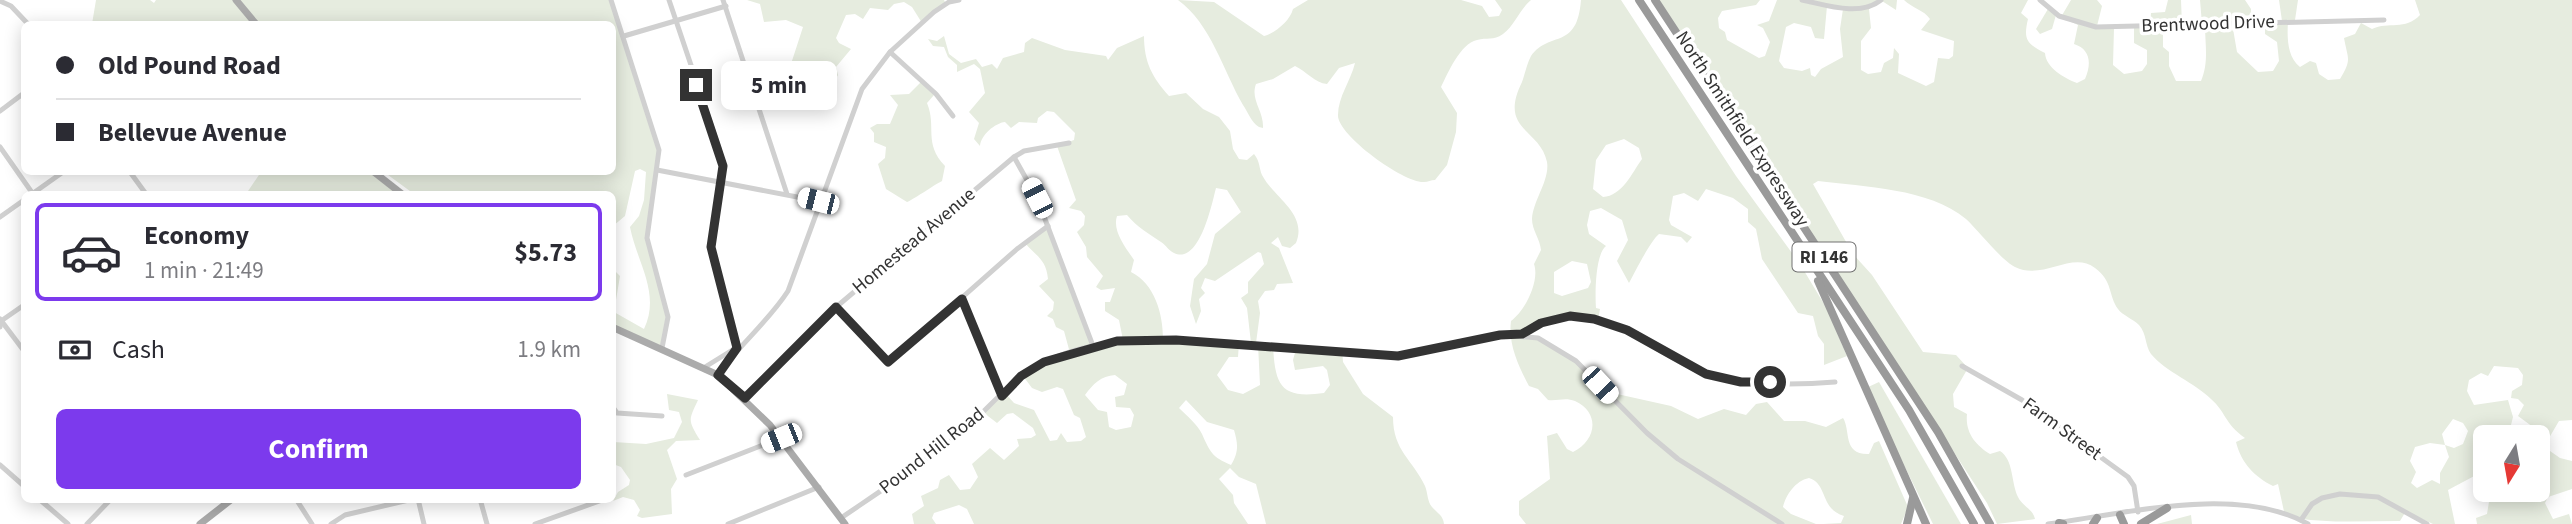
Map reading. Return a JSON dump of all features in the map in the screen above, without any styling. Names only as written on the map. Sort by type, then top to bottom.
[{"type":"highway","name":"North Smithfield Expressway","points":[[1639,0],[1909,410],[1975,524]]},
{"type":"highway","name":"North Smithfield Expressway","points":[[1655,0],[1938,432],[1988,521]]},
{"type":"highway","points":[[1811,263],[1926,524]]},
{"type":"highway","points":[[1907,524],[1913,495]]},
{"type":"highway","points":[[2141,524],[2168,508]]},
{"type":"highway","points":[[2120,515],[2124,524]]},
{"type":"main road","points":[[236,0],[254,21]]},
{"type":"main road","points":[[378,175],[398,191]]},
{"type":"main road","points":[[616,329],[718,375],[745,398],[781,438],[843,521]]},
{"type":"main road","points":[[200,524],[227,503]]},
{"type":"street","points":[[611,0],[659,149],[647,238],[668,317],[662,348]]},
{"type":"street","points":[[669,0],[723,166],[711,247],[737,348]]},
{"type":"street","points":[[718,375],[737,348],[780,304],[788,291],[818,201],[862,89],[890,52],[934,12],[949,2],[959,0]]},
{"type":"street","points":[[1802,0],[1852,9],[1869,8],[1881,0]]},
{"type":"street","name":"Brentwood Drive","points":[[2040,0],[2059,16],[2096,27],[2384,20]]},
{"type":"street","points":[[0,1],[11,6],[25,21]]},
{"type":"street","points":[[624,36],[724,3],[787,194]]},
{"type":"street","points":[[890,52],[936,94],[953,116]]},
{"type":"street","points":[[0,111],[21,95]]},
{"type":"street","name":"Homestead Avenue","points":[[745,398],[836,307],[1014,157],[1024,151],[1069,143]]},
{"type":"street","points":[[0,147],[31,191]]},
{"type":"street","points":[[1014,157],[1048,226],[1093,346]]},
{"type":"street","points":[[657,170],[721,180],[818,201]]},
{"type":"street","points":[[37,191],[59,175]]},
{"type":"street","points":[[132,175],[144,191]]},
{"type":"street","points":[[0,217],[21,202]]},
{"type":"street","points":[[836,307],[888,362],[1017,249],[1048,226]]},
{"type":"street","points":[[962,299],[1002,396]]},
{"type":"street","points":[[21,306],[0,322],[21,347]]},
{"type":"street","points":[[1522,334],[1552,319],[1581,317],[1627,330],[1686,364],[1724,379],[1835,382]]},
{"type":"street","name":"Pound Hill Road","points":[[843,521],[955,438],[1021,376],[1044,362],[1093,346],[1139,338],[1398,356],[1500,335],[1522,334],[1557,346],[1576,361],[1647,433],[1678,458],[1782,524]]},
{"type":"street","points":[[705,367],[737,348]]},
{"type":"street","name":"Farm Street","points":[[1962,366],[2022,400],[2128,477],[2134,486],[2138,512]]},
{"type":"street","points":[[616,412],[623,415],[662,416]]},
{"type":"street","points":[[686,475],[781,438]]},
{"type":"street","points":[[0,465],[21,483]]},
{"type":"street","points":[[728,524],[820,487]]},
{"type":"street","points":[[2301,520],[2312,504],[2322,498],[2340,494],[2378,497],[2427,524]]},
{"type":"street","points":[[44,503],[68,524]]},
{"type":"street","points":[[88,524],[107,503]]},
{"type":"street","points":[[299,503],[312,524]]},
{"type":"street","points":[[331,524],[345,515],[395,503]]},
{"type":"street","points":[[419,503],[424,524]]},
{"type":"street","points":[[481,503],[486,524]]},
{"type":"street","points":[[535,524],[594,503]]},
{"type":"street","points":[[2048,524],[2095,521],[2168,508],[2238,504],[2308,524]]},
{"type":"shaded area","points":[[96,0],[150,0],[154,3],[156,0],[611,0],[659,150],[647,237],[668,319],[661,346],[616,326],[616,313],[644,329],[649,316],[649,290],[630,227],[639,216],[644,200],[646,172],[640,169],[635,171],[625,216],[616,224],[616,191],[410,191],[388,175],[616,175],[616,21],[92,21]]},
{"type":"shaded area","points":[[747,0],[944,0],[946,4],[922,23],[912,7],[904,2],[894,4],[888,10],[870,8],[863,19],[855,14],[846,15],[836,38],[839,43],[851,49],[836,67],[838,75],[833,84],[836,90],[826,91],[821,86],[809,86],[799,94],[794,105],[781,89],[786,82],[779,70],[769,72],[765,79],[752,84],[749,76],[769,70],[773,65],[785,70],[790,67],[803,27],[786,20],[764,22],[760,4]]},
{"type":"shaded area","points":[[1178,0],[1214,2],[1264,36],[1282,26],[1293,9],[1308,0],[1461,0],[1482,6],[1489,17],[1499,16],[1502,10],[1495,0],[1531,0],[1503,34],[1471,43],[1455,60],[1441,87],[1457,113],[1456,132],[1447,165],[1435,180],[1424,182],[1388,167],[1359,145],[1341,124],[1338,115],[1340,102],[1355,63],[1339,68],[1327,84],[1295,66],[1273,79],[1256,84],[1255,95],[1263,128],[1259,127],[1243,105],[1208,35]]},
{"type":"shaded area","points":[[1581,0],[1621,0],[1736,176],[1800,264],[1827,309],[1847,356],[1824,365],[1824,344],[1818,336],[1813,316],[1798,313],[1762,259],[1756,229],[1748,222],[1748,209],[1733,198],[1706,189],[1698,201],[1684,193],[1673,196],[1669,220],[1671,225],[1692,237],[1687,243],[1681,237],[1659,234],[1629,283],[1617,261],[1628,240],[1622,220],[1601,208],[1590,211],[1587,225],[1589,234],[1606,246],[1602,251],[1596,275],[1596,308],[1600,309],[1598,320],[1563,318],[1524,334],[1557,347],[1617,394],[1671,406],[1698,419],[1724,409],[1746,415],[1756,404],[1767,402],[1784,421],[1805,421],[1826,427],[1843,418],[1849,441],[1855,450],[1869,454],[1874,443],[1879,441],[1908,507],[1901,524],[1823,524],[1841,523],[1844,516],[1831,508],[1819,485],[1809,478],[1792,489],[1783,507],[1791,514],[1816,524],[1526,524],[1519,515],[1519,501],[1550,479],[1547,436],[1557,433],[1567,449],[1573,452],[1587,441],[1592,427],[1589,412],[1583,406],[1571,400],[1548,400],[1538,389],[1529,386],[1515,354],[1510,330],[1511,321],[1526,303],[1535,279],[1534,264],[1541,250],[1532,219],[1547,169],[1543,151],[1518,120],[1516,98],[1531,56],[1546,43],[1568,33],[1574,27]],"holes":[[[1624,139],[1639,148],[1642,159],[1616,193],[1603,197],[1593,189],[1596,160],[1606,145]],[[1572,261],[1587,264],[1591,282],[1588,288],[1562,296],[1554,293],[1554,272]]]},
{"type":"shaded area","points":[[1659,0],[1760,0],[1756,5],[1722,11],[1718,18],[1719,28],[1725,32],[1727,40],[1759,58],[1765,56],[1770,42],[1763,28],[1757,25],[1769,21],[1777,0],[1897,0],[1896,10],[1882,1],[1869,9],[1871,28],[1861,41],[1861,70],[1868,74],[1881,72],[1884,63],[1893,58],[1894,48],[1899,54],[1898,73],[1926,86],[1934,82],[1938,58],[1949,59],[1953,56],[1954,41],[1921,30],[1930,19],[1904,0],[2028,0],[2021,13],[2028,19],[2026,37],[2034,47],[2045,53],[2056,72],[2077,83],[2085,79],[2089,62],[2083,49],[2074,44],[2078,25],[2061,17],[2071,0],[2097,0],[2102,6],[2097,26],[2114,28],[2113,65],[2124,74],[2142,71],[2147,64],[2147,50],[2134,43],[2134,28],[2150,26],[2151,13],[2165,12],[2168,0],[2181,0],[2182,25],[2163,27],[2163,47],[2169,52],[2169,66],[2176,81],[2201,81],[2206,53],[2205,25],[2202,24],[2200,0],[2245,0],[2251,9],[2251,21],[2232,23],[2237,52],[2258,72],[2273,71],[2279,61],[2277,42],[2265,34],[2265,23],[2282,21],[2279,0],[2298,0],[2295,20],[2288,22],[2292,58],[2300,67],[2310,61],[2316,63],[2319,74],[2328,80],[2340,79],[2346,67],[2348,59],[2344,38],[2355,34],[2361,23],[2372,29],[2409,23],[2420,15],[2415,0],[2572,0],[2572,420],[2559,421],[2550,436],[2550,425],[2530,425],[2518,416],[2524,405],[2518,399],[2511,398],[2512,391],[2522,385],[2523,375],[2518,368],[2494,366],[2488,376],[2481,373],[2469,380],[2467,391],[2474,405],[2508,400],[2513,417],[2511,425],[2473,425],[2473,477],[2448,490],[2455,524],[2433,524],[2406,511],[2400,521],[2329,521],[2285,516],[2278,484],[2273,486],[2260,478],[2241,456],[2236,442],[2245,438],[2211,399],[2151,354],[2142,329],[2118,309],[2108,283],[2095,268],[2077,262],[2036,271],[2015,267],[1966,219],[1934,201],[1875,187],[1818,181],[1813,184],[1853,254],[1872,275],[1923,352],[1956,355],[1968,368],[1953,394],[1954,407],[1967,414],[1970,433],[1980,447],[1990,454],[2000,451],[2005,455],[2018,497],[2035,519],[1997,524],[1987,503]],"holes":[[[1827,6],[1843,9],[1840,29],[1843,57],[1821,69],[1815,77],[1811,75],[1810,68],[1802,71],[1784,68],[1779,61],[1786,27],[1794,23],[1811,27],[1815,38],[1824,39]],[[2453,419],[2463,423],[2468,431],[2463,444],[2454,448],[2445,445],[2442,434]],[[2430,443],[2445,445],[2449,457],[2440,473],[2440,484],[2432,480],[2417,488],[2411,483],[2416,472],[2410,461],[2415,447]]]},
{"type":"shaded area","points":[[2048,9],[2056,15],[2052,29],[2040,34],[2036,29]]},
{"type":"shaded area","points":[[944,36],[949,54],[961,63],[976,59],[982,67],[992,64],[997,69],[1003,58],[1024,52],[1025,43],[1032,38],[1065,50],[1106,56],[1108,60],[1117,48],[1144,36],[1147,61],[1163,89],[1169,96],[1186,93],[1203,109],[1219,117],[1230,131],[1233,149],[1239,159],[1247,160],[1254,154],[1267,183],[1294,215],[1298,233],[1296,243],[1290,248],[1282,246],[1278,237],[1271,243],[1279,248],[1293,283],[1277,284],[1274,290],[1265,291],[1258,301],[1260,313],[1256,343],[1251,343],[1247,308],[1241,298],[1248,293],[1248,282],[1264,264],[1261,253],[1258,252],[1215,281],[1205,278],[1201,288],[1205,293],[1199,299],[1201,311],[1196,324],[1190,306],[1194,279],[1207,264],[1215,234],[1241,212],[1227,190],[1216,188],[1198,242],[1183,254],[1172,252],[1127,215],[1117,216],[1116,228],[1134,260],[1131,272],[1146,284],[1156,301],[1163,339],[1239,343],[1238,357],[1229,357],[1217,375],[1228,390],[1243,394],[1260,385],[1258,344],[1273,345],[1279,380],[1283,387],[1298,394],[1324,393],[1330,385],[1327,370],[1323,366],[1295,370],[1293,360],[1296,349],[1342,349],[1343,362],[1363,394],[1393,417],[1400,447],[1425,486],[1430,505],[1441,516],[1444,524],[1266,524],[1256,484],[1239,477],[1230,468],[1219,479],[1233,495],[1234,503],[1248,524],[974,524],[967,509],[959,505],[934,513],[932,518],[936,524],[914,524],[912,514],[924,506],[921,496],[938,488],[940,480],[949,475],[960,490],[970,489],[978,477],[972,464],[990,448],[1004,460],[1019,446],[1017,439],[1036,435],[1033,428],[1013,413],[1007,414],[997,423],[984,413],[1005,393],[1014,403],[1034,410],[1050,441],[1057,440],[1061,433],[1067,442],[1081,441],[1086,437],[1080,418],[1074,415],[1063,389],[1057,387],[1042,392],[1032,388],[1023,376],[1070,353],[1064,331],[1056,327],[1053,319],[1047,316],[1053,310],[1054,302],[1039,286],[1048,279],[1045,267],[1025,243],[1047,228],[1093,346],[1123,340],[1119,320],[1105,311],[1105,302],[1110,302],[1115,288],[1101,290],[1096,287],[1103,276],[1087,257],[1086,247],[1077,232],[1084,225],[1085,216],[1081,211],[1069,208],[1076,200],[1057,146],[1074,140],[1075,133],[1054,112],[1047,111],[1038,118],[1037,123],[1019,122],[1011,128],[1005,122],[997,125],[989,130],[980,146],[974,139],[979,123],[969,112],[985,93],[980,69],[974,64],[957,72],[957,65],[948,57],[944,47],[933,46],[928,39],[937,41]],"holes":[[[1115,375],[1127,384],[1124,395],[1115,397],[1116,407],[1130,408],[1134,415],[1131,427],[1116,430],[1109,427],[1107,412],[1098,410],[1085,395],[1098,381]],[[1186,400],[1207,422],[1234,430],[1237,448],[1231,465],[1212,453],[1197,427],[1179,408]]]},
{"type":"shaded area","points":[[922,81],[934,95],[927,103],[932,142],[938,158],[945,166],[942,181],[907,202],[886,189],[878,164],[885,158],[886,147],[874,142],[874,133],[870,128],[877,124],[890,124],[898,105],[890,95],[909,94]]},
{"type":"shaded area","points":[[259,175],[379,175],[401,191],[248,191]]},
{"type":"shaded area","points":[[616,272],[620,276],[616,300]]},
{"type":"shaded area","points":[[1879,382],[1961,524],[1933,524],[1866,388]]},
{"type":"shaded area","points":[[667,394],[698,400],[691,420],[700,440],[676,441],[667,450],[677,479],[671,489],[672,514],[642,518],[637,516],[640,510],[634,500],[623,497],[616,500],[618,492],[629,485],[630,480],[621,467],[616,465],[616,442],[646,444],[674,438],[682,422],[679,412],[669,410]]},
{"type":"shaded area","points":[[2550,451],[2560,458],[2572,461],[2572,489],[2550,496]]},
{"type":"shaded area","points":[[2489,502],[2546,502],[2553,519],[2569,514],[2572,524],[2477,524],[2476,518],[2487,514]]},
{"type":"shaded area","points":[[2191,515],[2192,524],[2157,524]]},
{"type":"route","points":[[696,85],[723,166],[711,247],[737,348],[718,375],[745,398],[836,307],[888,362],[962,299],[1002,396],[1021,376],[1044,362],[1117,341],[1139,338],[1347,350],[1398,356],[1500,335],[1522,334],[1541,323],[1570,316],[1594,319],[1627,330],[1706,374],[1741,382],[1770,382]]}]
